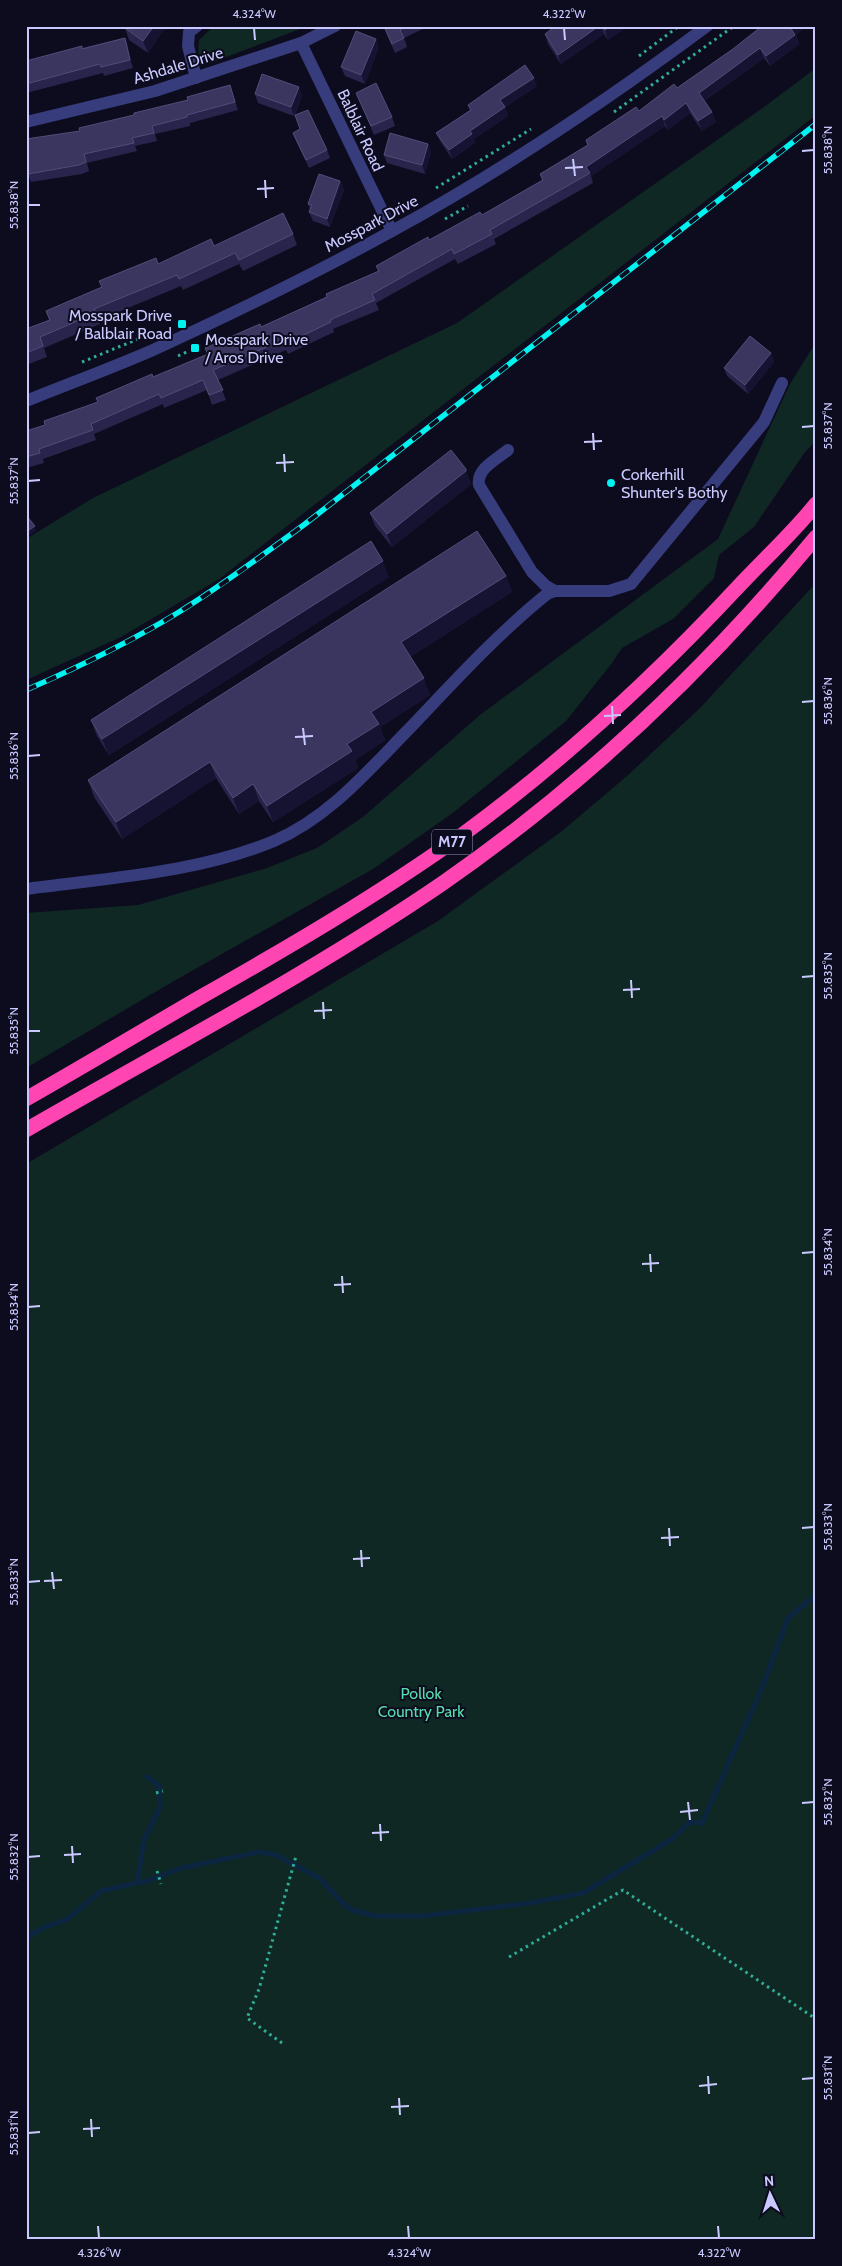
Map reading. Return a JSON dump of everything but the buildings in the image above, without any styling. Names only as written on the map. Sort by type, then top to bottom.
[{"type":"highway","name":"M77","points":[[26,1099],[309,935],[396,880],[464,833],[580,741],[644,683],[708,620],[816,504]]},
{"type":"highway","name":"M77","points":[[26,1130],[336,952],[422,897],[475,860],[578,779],[640,725],[752,611],[816,537]]},
{"type":"street","points":[[196,78],[188,46],[190,32],[197,26]]},
{"type":"street","name":"Ashdale Drive","points":[[26,122],[156,90],[196,78],[301,43],[335,26]]},
{"type":"street","name":"Mosspark Drive","points":[[26,401],[160,346],[272,294],[392,231],[534,148],[625,88],[707,26]]},
{"type":"street","name":"Balblair Road","points":[[301,43],[392,231]]},
{"type":"street","points":[[26,888],[151,874],[231,854],[284,836],[316,816],[349,790],[497,637],[546,594],[554,591],[609,591],[631,584],[764,422],[782,383]]},
{"type":"street","points":[[508,450],[482,472],[478,478],[479,485],[532,572],[554,591]]},
{"type":"path","points":[[635,59],[679,26]]},
{"type":"path","points":[[428,192],[538,125]]},
{"type":"path","points":[[80,363],[147,335]]},
{"type":"path","points":[[156,1793],[163,1791]]},
{"type":"path","points":[[282,2043],[247,2018],[259,1989],[296,1856]]},
{"type":"path","points":[[157,1871],[161,1884]]},
{"type":"path","points":[[509,1957],[623,1890],[816,2020]]},
{"type":"green space","points":[[214,26],[308,26],[208,64],[201,63],[198,56],[199,40]]},
{"type":"green space","points":[[816,68],[816,115],[219,579],[121,637],[26,680],[26,539],[93,498],[457,323],[764,107]]},
{"type":"green space","points":[[816,342],[816,441],[805,452],[754,527],[719,555],[714,578],[673,619],[622,648],[566,721],[454,812],[373,869],[174,981],[26,1068],[26,913],[138,905],[267,868],[317,848],[363,817],[480,715],[718,539],[790,384]]},
{"type":"green space","name":"Pollok Country Park","points":[[816,583],[816,2240],[26,2240],[26,1164],[438,921],[562,831],[627,776],[700,708]]},
{"type":"waterway","points":[[26,1938],[45,1927],[66,1920],[101,1891],[150,1880],[181,1868],[259,1852],[276,1855],[319,1878],[346,1906],[375,1916],[422,1916],[530,1903],[583,1893],[672,1839],[690,1822],[702,1823],[761,1690],[788,1618],[816,1595]]},
{"type":"waterway","points":[[137,1882],[144,1840],[160,1807],[159,1786],[147,1777]]},
{"type":"railway","points":[[26,690],[142,634],[195,602],[243,569],[305,524],[816,124]]},
{"type":"place","name":"Mosspark Drive / Balblair Road","points":[[182,324]]},
{"type":"place","name":"Mosspark Drive / Aros Drive","points":[[195,348]]},
{"type":"place","name":"Corkerhill Shunter's Bothy","points":[[611,483]]}]
